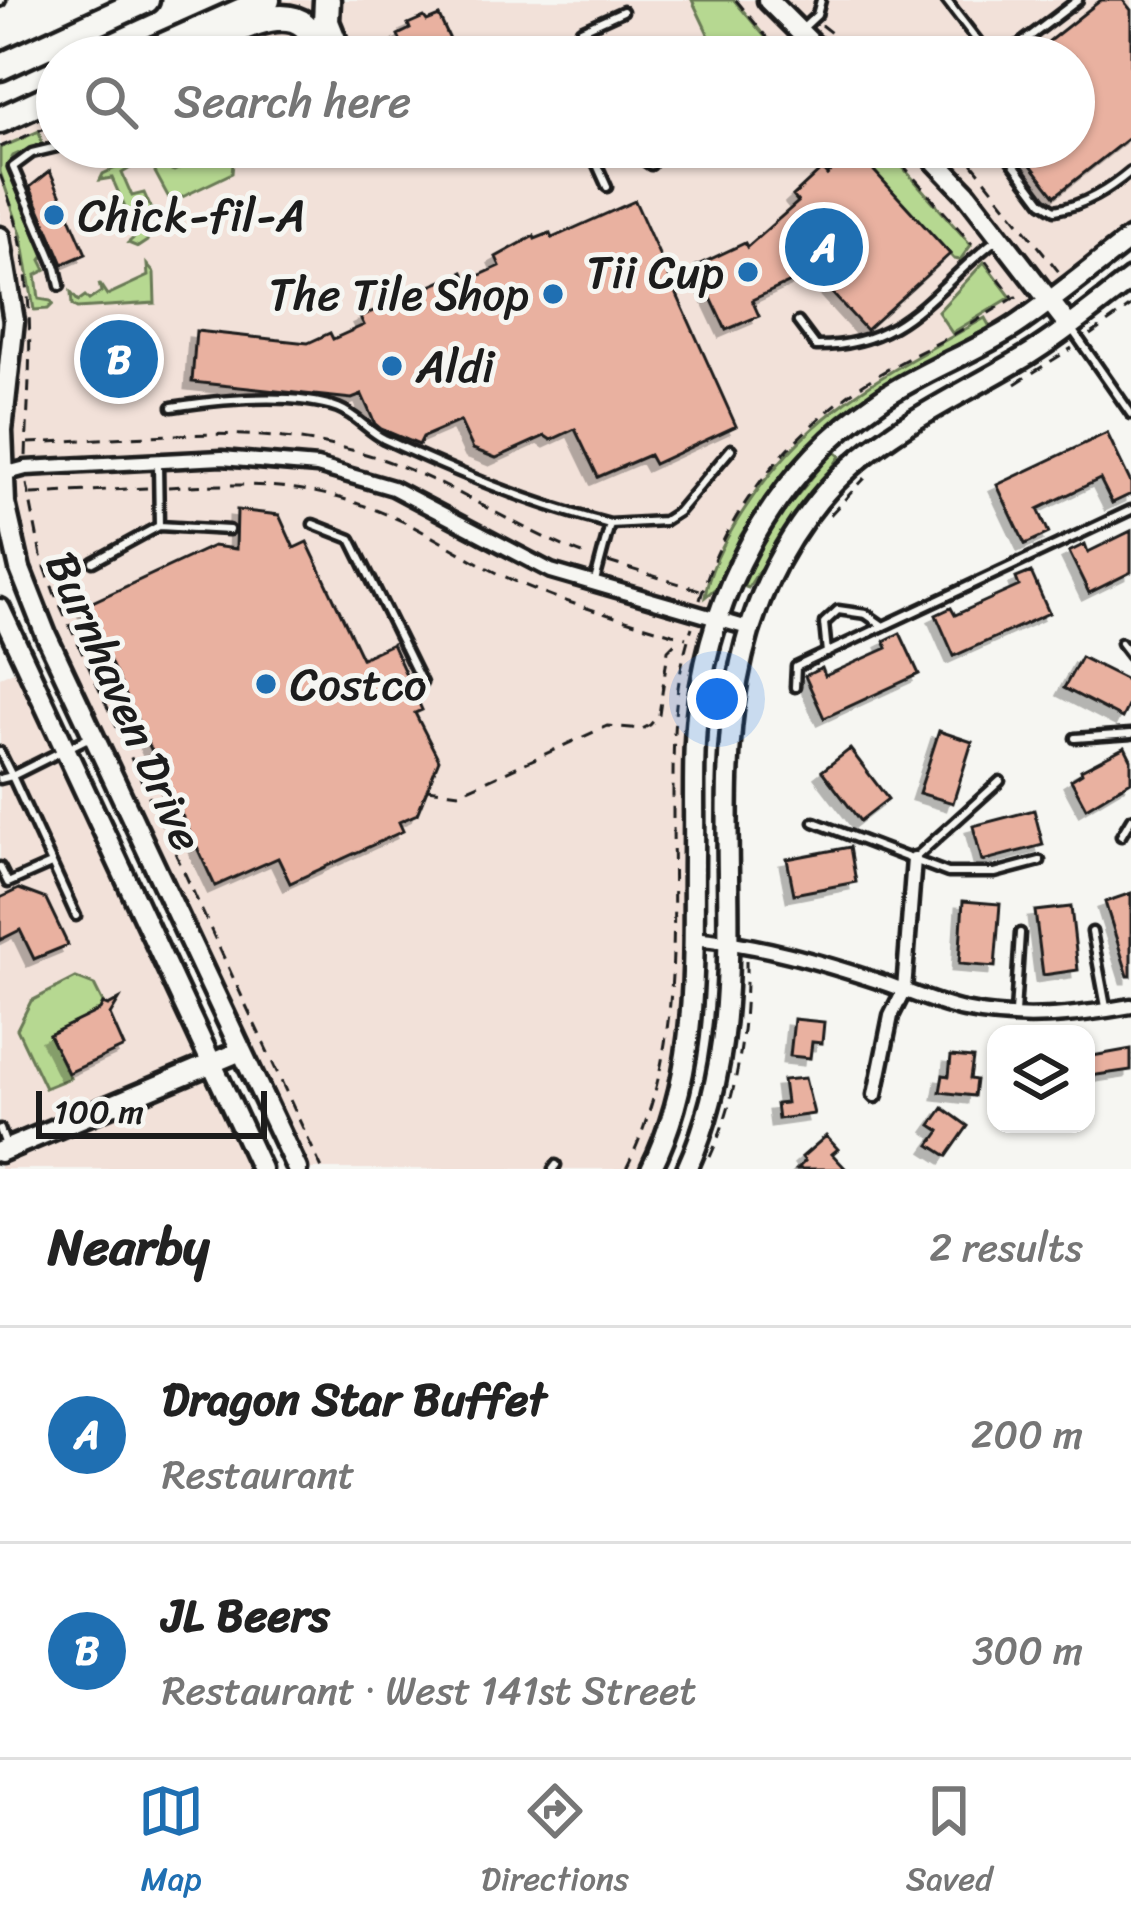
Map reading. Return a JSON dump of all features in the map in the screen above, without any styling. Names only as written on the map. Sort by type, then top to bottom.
[{"type":"highway","points":[[68,36],[146,0]]},
{"type":"highway","points":[[186,36],[267,0]]},
{"type":"highway","points":[[327,0],[326,22],[332,36]]},
{"type":"highway","points":[[228,36],[280,16],[291,17],[312,36]]},
{"type":"highway","points":[[0,67],[36,50]]},
{"type":"highway","points":[[0,119],[36,103]]},
{"type":"main road","points":[[768,0],[811,36]]},
{"type":"main road","points":[[942,168],[1075,334]]},
{"type":"main road","name":"Burnhaven Drive","points":[[0,237],[14,321],[2,474],[31,601],[297,1169]]},
{"type":"main road","points":[[651,1169],[686,1070],[692,1007],[697,722],[705,618],[760,526],[794,478],[827,444],[882,399],[1016,325],[1043,294],[1131,238]]},
{"type":"main road","points":[[687,1169],[707,1114],[722,1048],[736,942],[729,732],[738,665],[748,628],[788,545],[819,500],[901,425],[1075,334],[1131,279]]},
{"type":"main road","name":"Burnhaven Drive","points":[[0,609],[261,1169]]},
{"type":"main road","points":[[4,1150],[241,1052]]},
{"type":"street","points":[[2,474],[26,468],[222,458],[317,466],[393,488],[551,571],[748,628]]},
{"type":"street","points":[[875,1095],[891,1016],[904,990],[914,859]]},
{"type":"street","points":[[693,938],[798,955],[961,1009],[1014,1017],[1078,1016],[1131,1006]]},
{"type":"lane","points":[[805,26],[821,0]]},
{"type":"lane","points":[[946,0],[974,36]]},
{"type":"lane","points":[[1031,36],[1078,0]]},
{"type":"lane","points":[[583,36],[580,30],[623,11]]},
{"type":"lane","points":[[36,152],[14,167],[60,286]]},
{"type":"lane","points":[[598,168],[607,188]]},
{"type":"lane","points":[[1017,168],[1042,202],[1055,210],[1109,189],[1131,171]]},
{"type":"lane","points":[[798,322],[816,346],[871,340],[946,287],[1000,237]]},
{"type":"lane","points":[[1075,334],[1131,414]]},
{"type":"lane","points":[[172,407],[253,398],[337,408],[377,436],[464,475],[610,524],[664,520],[678,512],[730,449]]},
{"type":"lane","points":[[158,460],[159,526]]},
{"type":"lane","points":[[795,687],[796,667],[1131,510]]},
{"type":"lane","points":[[313,524],[351,539],[422,683]]},
{"type":"lane","points":[[594,584],[610,524]]},
{"type":"lane","points":[[93,562],[159,526],[229,530]]},
{"type":"lane","points":[[827,652],[824,623],[838,610],[866,614],[883,626]]},
{"type":"lane","points":[[1121,643],[1131,656]]},
{"type":"lane","points":[[1075,738],[1131,734]]},
{"type":"lane","points":[[0,779],[93,735]]},
{"type":"lane","points":[[0,752],[76,916]]},
{"type":"lane","points":[[914,859],[1000,781]]},
{"type":"lane","points":[[1121,836],[1131,819]]},
{"type":"lane","points":[[814,822],[947,873],[995,873],[1040,861]]},
{"type":"lane","points":[[0,867],[8,884],[51,864]]},
{"type":"lane","points":[[1092,932],[1106,1010]]},
{"type":"lane","points":[[1014,1017],[1020,933]]},
{"type":"lane","points":[[0,1129],[4,1150]]},
{"type":"path","points":[[736,0],[766,36]]},
{"type":"path","points":[[805,26],[823,36]]},
{"type":"path","points":[[0,147],[36,132]]},
{"type":"path","points":[[907,168],[1014,298]]},
{"type":"path","points":[[626,1169],[650,1116],[668,1039],[675,706],[688,639],[705,618],[715,559],[744,507],[810,427],[854,391],[1014,298],[1043,294],[1060,274],[976,168]]},
{"type":"path","points":[[0,175],[15,216],[31,292],[26,468],[53,592],[322,1169]]},
{"type":"path","points":[[1006,388],[1046,367],[1075,334],[1131,306]]},
{"type":"path","points":[[824,521],[874,469]]},
{"type":"path","points":[[28,494],[260,483],[338,498],[401,521],[497,574],[546,594],[688,639]]},
{"type":"path","points":[[427,789],[458,794],[607,726],[642,729],[650,725],[659,715],[668,650],[681,637]]},
{"type":"path","points":[[704,1169],[731,1101],[744,1022],[736,942]]},
{"type":"shaded area","points":[[267,0],[1131,0],[1131,238],[1016,325],[856,418],[760,526],[700,688],[692,1008],[651,1169],[297,1169],[46,635],[5,503],[11,362],[0,237],[0,120],[36,104],[36,168],[1095,168],[1095,36],[186,36]]},
{"type":"shaded area","points":[[25,666],[261,1169],[0,1169],[0,1152],[7,1148],[0,1129],[0,677]]},
{"type":"green space","points":[[692,0],[734,0],[764,36],[709,36]]},
{"type":"green space","points":[[36,132],[36,146],[13,156],[7,167],[44,256],[46,270],[36,275],[39,299],[53,304],[48,309],[34,310],[22,237],[0,172],[0,148]]},
{"type":"green space","points":[[130,168],[122,173],[132,196],[144,193],[153,213],[147,241],[138,247],[128,243],[137,235],[112,178],[100,180],[103,174]]},
{"type":"green space","points":[[156,168],[232,168],[232,173],[176,200],[169,198],[155,172]]},
{"type":"green space","points":[[871,168],[903,168],[971,245],[960,260],[954,259]]},
{"type":"green space","points":[[984,262],[1011,297],[952,333],[938,312]]},
{"type":"green space","points":[[147,265],[154,273],[155,303],[72,305],[71,293],[78,301],[85,296],[89,300],[101,292],[99,283],[107,295],[148,276]]},
{"type":"green space","points":[[985,318],[990,327],[897,377],[821,433],[767,495],[716,588],[705,597],[714,564],[730,533],[793,447],[881,378]]},
{"type":"green space","points":[[834,451],[840,456],[748,588],[740,585],[771,527]]},
{"type":"green space","points":[[76,978],[94,985],[103,1003],[100,1010],[49,1035],[70,1078],[45,1088],[17,1029],[31,1001]]},
{"type":"building","points":[[1101,0],[1123,0],[1131,10],[1131,136],[1095,164],[1095,36],[1056,36]]},
{"type":"building","points":[[439,16],[448,36],[398,36],[410,29],[408,24],[424,17],[427,21]]},
{"type":"building","points":[[835,168],[871,168],[950,254],[866,330],[809,268],[797,279],[752,300],[759,316],[726,330],[696,266],[745,243],[747,247],[798,202],[793,196],[822,169],[827,175]]},
{"type":"building","points":[[1033,168],[1090,168],[1055,196]]},
{"type":"building","name":"Chick-fil-A","points":[[50,171],[86,254],[63,264],[30,187]]},
{"type":"building","points":[[635,201],[736,426],[654,464],[649,455],[598,477],[575,429],[551,440],[545,436],[496,458],[473,449],[460,421],[423,437],[419,445],[381,429],[362,395],[352,399],[192,382],[196,331],[308,343],[330,333],[333,339],[364,325],[360,317],[405,297],[463,272],[467,281],[500,266],[496,257],[534,236],[550,233],[552,238]]},
{"type":"building","points":[[146,339],[148,375],[92,378],[90,343]]},
{"type":"building","points":[[1107,433],[1131,483],[1131,494],[1112,503],[1100,479],[1038,509],[1049,533],[1025,544],[997,485]]},
{"type":"building","name":"Costco","points":[[237,510],[279,515],[294,548],[307,542],[362,658],[392,644],[422,710],[415,713],[439,760],[417,814],[399,822],[403,831],[290,883],[278,858],[215,886],[84,606],[213,546],[236,549]]},
{"type":"building","points":[[1131,531],[1131,572],[1089,593],[1069,552],[1085,544],[1088,552]]},
{"type":"building","points":[[1031,572],[1049,613],[954,656],[936,615],[951,608],[955,615],[1019,586],[1016,578]]},
{"type":"building","points":[[900,633],[919,674],[824,718],[805,676],[822,668],[825,676],[887,648],[884,641]]},
{"type":"building","points":[[1081,657],[1131,682],[1131,700],[1122,718],[1064,688]]},
{"type":"building","points":[[939,731],[972,742],[953,803],[919,793]]},
{"type":"building","points":[[1125,747],[1131,759],[1131,781],[1086,808],[1071,780]]},
{"type":"building","points":[[850,749],[888,799],[860,821],[822,771]]},
{"type":"building","points":[[1034,810],[1043,845],[982,861],[973,826]]},
{"type":"building","points":[[850,847],[856,882],[794,894],[787,859]]},
{"type":"building","points":[[19,889],[46,899],[68,945],[34,959],[20,930],[0,940],[0,898]]},
{"type":"building","points":[[1131,893],[1131,976],[1128,976],[1105,902]]},
{"type":"building","points":[[963,901],[1000,904],[995,967],[959,964]]},
{"type":"building","points":[[1071,907],[1078,970],[1043,975],[1035,911]]},
{"type":"building","points":[[119,1000],[110,1015],[124,1047],[68,1073],[49,1035]]},
{"type":"building","points":[[794,1019],[824,1022],[822,1043],[812,1042],[810,1058],[790,1056]]},
{"type":"building","points":[[1131,1049],[1131,1070],[1095,1075],[1095,1056]]},
{"type":"building","points":[[951,1056],[973,1058],[974,1096],[940,1092],[943,1075],[949,1076]]},
{"type":"building","points":[[805,1078],[814,1114],[778,1119],[776,1104],[786,1103],[783,1080]]},
{"type":"building","points":[[943,1108],[968,1126],[947,1156],[930,1145],[940,1131],[931,1125]]},
{"type":"building","points":[[826,1136],[838,1149],[832,1154],[846,1169],[797,1169],[805,1161],[802,1157]]},
{"type":"place","name":"Chick-fil-A","points":[[54,215]]},
{"type":"place","name":"Dragon Star Buffet","points":[[824,247]]},
{"type":"place","name":"Tii Cup","points":[[748,272]]},
{"type":"place","name":"The Tile Shop","points":[[553,294]]},
{"type":"place","name":"JL Beers","points":[[119,359]]},
{"type":"place","name":"Aldi","points":[[392,366]]},
{"type":"place","name":"Costco","points":[[266,684]]}]
